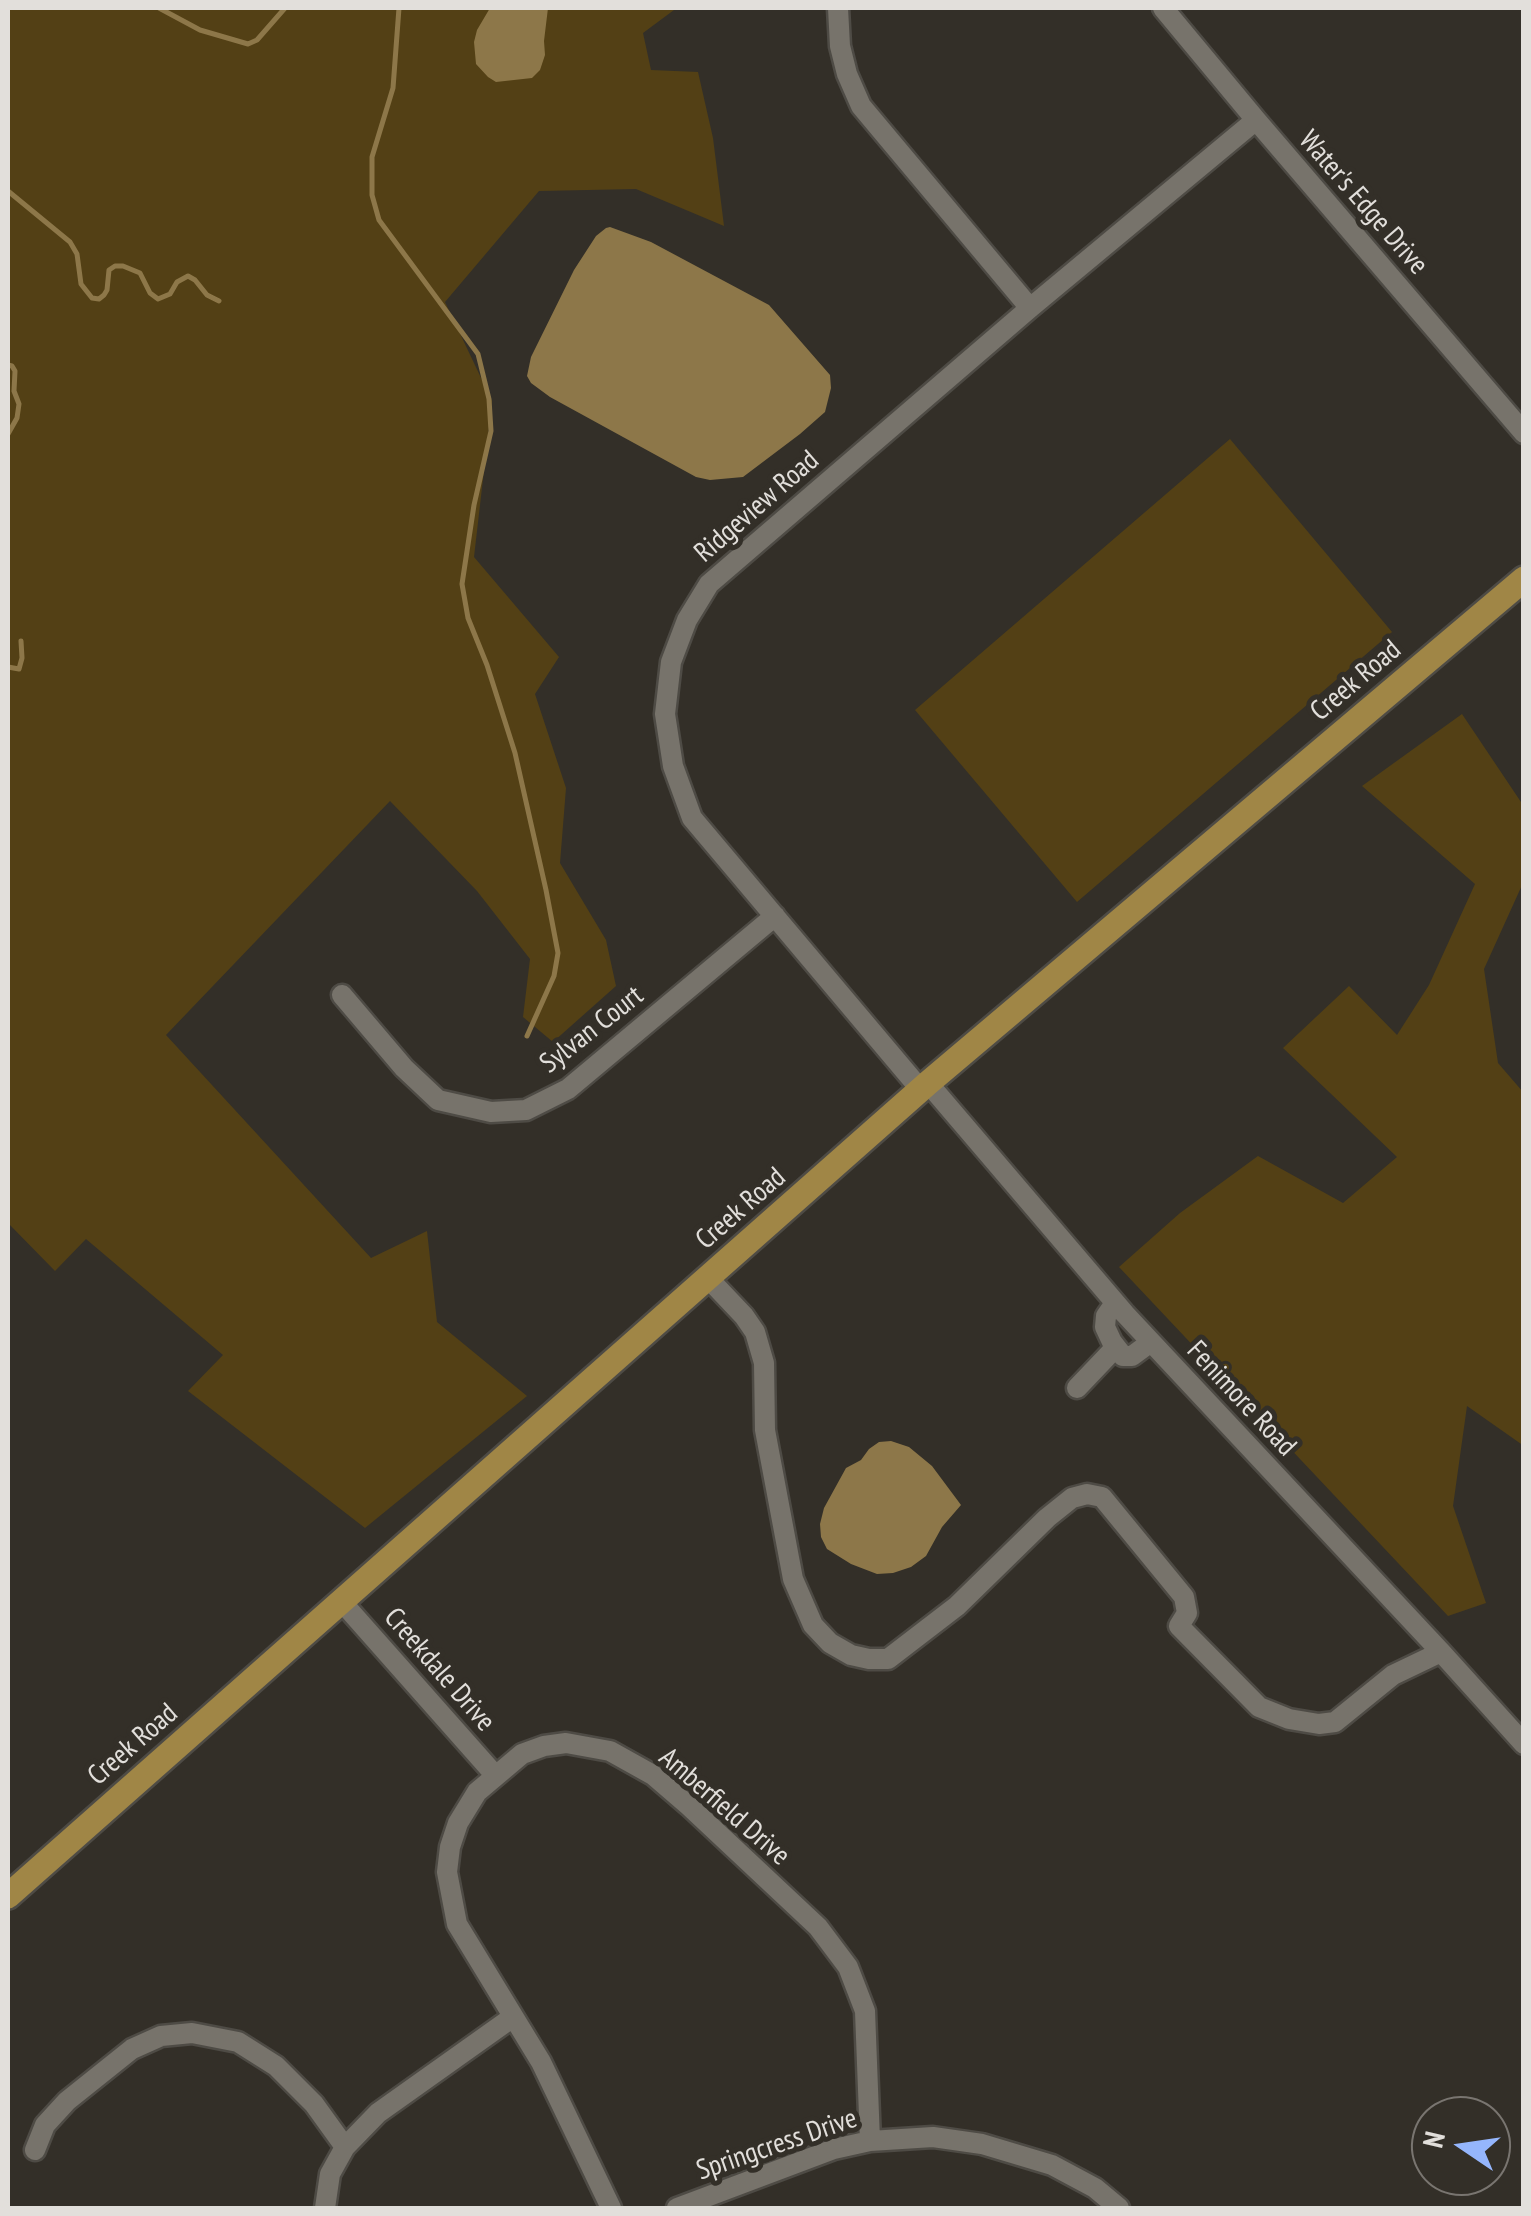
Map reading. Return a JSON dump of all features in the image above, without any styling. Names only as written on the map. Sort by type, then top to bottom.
[{"type":"main road","name":"Creek Road","points":[[8,1896],[924,1087],[1524,579]]},
{"type":"street","points":[[838,8],[840,46],[860,106],[1030,308]]},
{"type":"street","name":"Water's Edge Drive","points":[[1163,8],[1524,433]]},
{"type":"street","name":"Ridgeview Road","points":[[924,1087],[692,818],[673,766],[665,714],[671,662],[686,620],[709,584],[1256,120]]},
{"type":"street","name":"Sylvan Court","points":[[342,995],[404,1068],[438,1100],[490,1112],[526,1110],[568,1089],[775,916]]},
{"type":"street","name":"Fenimore Road","points":[[924,1087],[1115,1303],[1524,1744]]},
{"type":"street","points":[[708,1278],[755,1332],[764,1364],[765,1430],[793,1579],[812,1625],[830,1643],[851,1655],[888,1659],[957,1606],[1047,1518],[1072,1498],[1088,1494],[1102,1497],[1184,1597],[1188,1612],[1179,1626],[1259,1707],[1304,1722],[1335,1722],[1393,1674],[1440,1652]]},
{"type":"street","points":[[1115,1303],[1106,1316],[1105,1327],[1122,1356],[1132,1356],[1151,1342]]},
{"type":"street","points":[[1077,1388],[1116,1347]]},
{"type":"street","name":"Creekdale Drive","points":[[342,1602],[495,1775]]},
{"type":"street","name":"Amberfield Drive","points":[[611,2208],[541,2062],[457,1924],[447,1872],[458,1823],[477,1792],[522,1754],[544,1746],[566,1743],[610,1752],[653,1775],[818,1928],[848,1966],[864,2011],[870,2141]]},
{"type":"street","points":[[325,2208],[330,2174],[345,2147],[378,2113],[513,2017]]},
{"type":"street","points":[[35,2150],[45,2125],[67,2100],[132,2049],[160,2036],[192,2033],[238,2042],[276,2066],[314,2104],[345,2147]]},
{"type":"street","name":"Springcress Drive","points":[[677,2208],[834,2150],[870,2141],[933,2136],[982,2144],[1052,2165],[1095,2188],[1119,2208]]},
{"type":"shaded area","points":[[8,8],[674,8],[643,33],[651,70],[698,72],[713,138],[724,226],[636,189],[539,191],[445,302],[492,401],[474,557],[559,657],[535,694],[566,788],[560,863],[606,940],[616,986],[553,1042],[523,1017],[530,959],[477,891],[390,801],[166,1035],[371,1258],[427,1231],[437,1322],[527,1396],[365,1528],[188,1391],[223,1355],[86,1239],[55,1271],[8,1223]]},
{"type":"shaded area","points":[[490,8],[548,8],[545,55],[540,70],[532,78],[496,82],[476,64],[477,30]]},
{"type":"shaded area","points":[[610,227],[651,242],[769,305],[830,375],[825,412],[743,477],[710,480],[696,477],[531,383],[527,376],[531,357],[574,270],[596,236]]},
{"type":"shaded area","points":[[1230,439],[1392,632],[1077,902],[915,710]]},
{"type":"shaded area","points":[[1462,714],[1523,805],[1523,883],[1484,969],[1498,1063],[1523,1092],[1524,1446],[1467,1406],[1453,1506],[1486,1603],[1448,1616],[1119,1267],[1180,1213],[1258,1156],[1343,1203],[1397,1157],[1283,1048],[1349,986],[1397,1035],[1429,985],[1475,884],[1362,786]]},
{"type":"shaded area","points":[[879,1442],[909,1447],[932,1466],[961,1505],[942,1527],[926,1556],[911,1567],[877,1574],[827,1549],[820,1524],[824,1508],[846,1468]]},
{"type":"waterway","points":[[159,8],[200,30],[248,44],[257,40],[285,8]]},
{"type":"waterway","points":[[399,8],[393,88],[372,157],[372,195],[379,220],[478,354],[489,399],[491,431],[462,584],[468,618],[515,753],[558,953],[554,976],[527,1036]]},
{"type":"waterway","points":[[8,191],[70,242],[77,254],[81,284],[92,298],[104,295],[109,270],[123,266],[140,273],[150,293],[158,299],[170,294],[177,282],[188,276],[219,301]]},
{"type":"waterway","points":[[8,365],[15,371],[14,391],[19,404],[8,434]]},
{"type":"waterway","points":[[8,667],[19,669],[21,641]]}]
